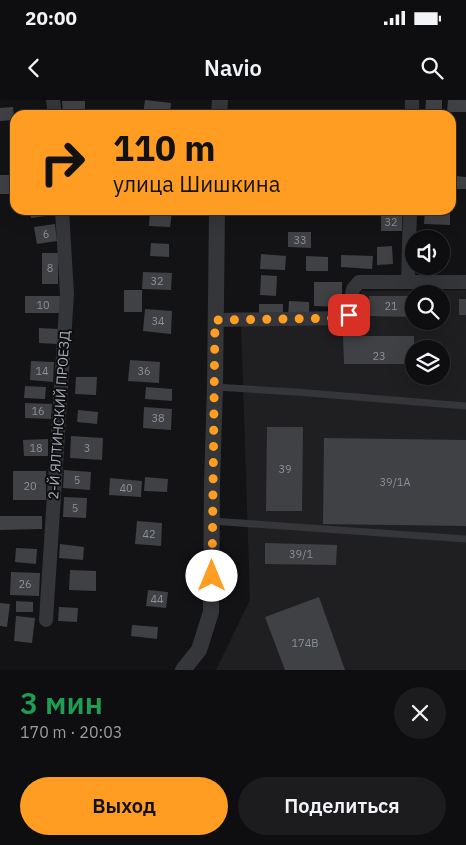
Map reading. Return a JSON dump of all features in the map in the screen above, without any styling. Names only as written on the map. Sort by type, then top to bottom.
[{"type":"street","name":"2-Й ЯЛТИНСКИЙ ПРОЕЗД","points":[[46,620],[67,294],[62,215]]},
{"type":"street","points":[[193,670],[211,612],[217,215]]},
{"type":"street","points":[[408,282],[410,215]]},
{"type":"street","points":[[215,320],[344,318],[349,315],[353,289],[359,282],[466,282]]},
{"type":"street","points":[[182,670],[199,650]]},
{"type":"lane","points":[[215,387],[466,406]]},
{"type":"lane","points":[[212,521],[466,539]]},
{"type":"shaded area","points":[[450,290],[466,290],[466,670],[216,670],[250,600],[241,322],[361,318],[361,291],[405,291],[405,330],[450,330]]},
{"type":"building","points":[[145,100],[171,103],[170,110],[144,110]]},
{"type":"building","points":[[426,100],[442,100],[442,110],[425,110]]},
{"type":"building","points":[[448,100],[466,100],[466,112],[447,110]]},
{"type":"building","points":[[62,101],[85,101],[85,110],[63,110]]},
{"type":"building","points":[[13,107],[13,110],[10,110],[10,120],[0,121],[0,108]]},
{"type":"building","points":[[0,175],[10,175],[10,194],[0,194]]},
{"type":"building","points":[[456,176],[466,177],[466,189],[456,189]]},
{"type":"building","points":[[31,215],[53,215],[31,218]]},
{"type":"building","points":[[150,215],[172,215],[170,227],[149,226]]},
{"type":"building","points":[[293,215],[325,215],[325,216]]},
{"type":"building","points":[[381,215],[402,215],[402,231],[381,231]]},
{"type":"building","points":[[425,215],[450,215],[450,225],[424,224]]},
{"type":"building","points":[[55,224],[57,241],[37,244],[34,227]]},
{"type":"building","points":[[288,232],[311,232],[311,248],[288,247]]},
{"type":"building","points":[[151,243],[169,244],[169,257],[150,256]]},
{"type":"building","points":[[392,246],[393,264],[377,265],[377,247]]},
{"type":"building","points":[[42,253],[58,253],[58,284],[42,284]]},
{"type":"building","points":[[261,254],[286,256],[285,270],[260,269]]},
{"type":"building","points":[[341,255],[373,256],[372,269],[341,267]]},
{"type":"building","points":[[306,256],[328,257],[328,271],[306,271]]},
{"type":"building","points":[[143,272],[172,273],[171,290],[142,289]]},
{"type":"building","points":[[261,275],[277,276],[276,296],[260,295]]},
{"type":"building","points":[[314,282],[342,282],[342,307],[314,306]]},
{"type":"building","points":[[124,290],[142,290],[142,312],[124,312]]},
{"type":"building","points":[[25,296],[61,296],[61,313],[25,313]]},
{"type":"building","points":[[369,296],[405,296],[405,317],[369,316]]},
{"type":"building","points":[[459,299],[466,299],[466,315],[459,315]]},
{"type":"building","points":[[289,301],[309,302],[309,317],[288,316]]},
{"type":"building","points":[[259,304],[283,304],[283,318],[259,318]]},
{"type":"building","points":[[145,309],[172,311],[171,334],[143,331]]},
{"type":"building","points":[[39,328],[58,329],[57,344],[39,343]]},
{"type":"building","points":[[343,336],[414,336],[414,340],[405,340],[405,364],[344,364]]},
{"type":"building","points":[[130,360],[160,362],[159,383],[128,381]]},
{"type":"building","points":[[31,361],[54,362],[53,382],[30,380]]},
{"type":"building","points":[[76,377],[97,377],[96,395],[75,394]]},
{"type":"building","points":[[25,386],[46,387],[45,399],[24,398]]},
{"type":"building","points":[[146,387],[172,389],[172,401],[145,399]]},
{"type":"building","points":[[25,403],[52,404],[51,419],[25,418]]},
{"type":"building","points":[[144,407],[172,409],[171,430],[143,428]]},
{"type":"building","points":[[78,410],[98,412],[97,424],[77,422]]},
{"type":"building","points":[[267,427],[303,427],[302,511],[266,511]]},
{"type":"building","points":[[71,436],[103,438],[102,460],[70,458]]},
{"type":"building","points":[[324,438],[466,440],[466,526],[323,524]]},
{"type":"building","points":[[48,439],[48,456],[24,456],[23,440]]},
{"type":"building","points":[[64,470],[91,472],[90,490],[63,488]]},
{"type":"building","points":[[13,471],[46,471],[46,500],[13,500]]},
{"type":"building","points":[[145,477],[168,479],[167,492],[144,491]]},
{"type":"building","points":[[110,478],[142,481],[141,497],[109,495]]},
{"type":"building","points":[[64,497],[87,498],[86,518],[63,517]]},
{"type":"building","points":[[0,516],[42,516],[42,529],[0,530]]},
{"type":"building","points":[[137,521],[162,523],[161,546],[135,544]]},
{"type":"building","points":[[265,543],[337,545],[336,565],[265,564]]},
{"type":"building","points":[[60,544],[84,547],[83,560],[59,558]]},
{"type":"building","points":[[16,548],[37,549],[36,564],[15,562]]},
{"type":"building","points":[[70,570],[96,571],[96,591],[69,590]]},
{"type":"building","points":[[11,572],[40,573],[39,596],[10,595]]},
{"type":"building","points":[[148,590],[168,592],[166,608],[146,606]]},
{"type":"building","points":[[319,597],[345,670],[285,670],[265,617]]},
{"type":"building","points":[[16,601],[33,602],[33,612],[16,612]]},
{"type":"building","points":[[0,603],[10,604],[7,627],[0,626]]},
{"type":"building","points":[[59,607],[78,608],[77,622],[58,621]]},
{"type":"building","points":[[16,616],[35,618],[32,643],[14,641]]},
{"type":"building","points":[[132,625],[158,627],[157,639],[131,636]]},
{"type":"route","points":[[212,576],[215,320],[344,318],[349,315]]}]
